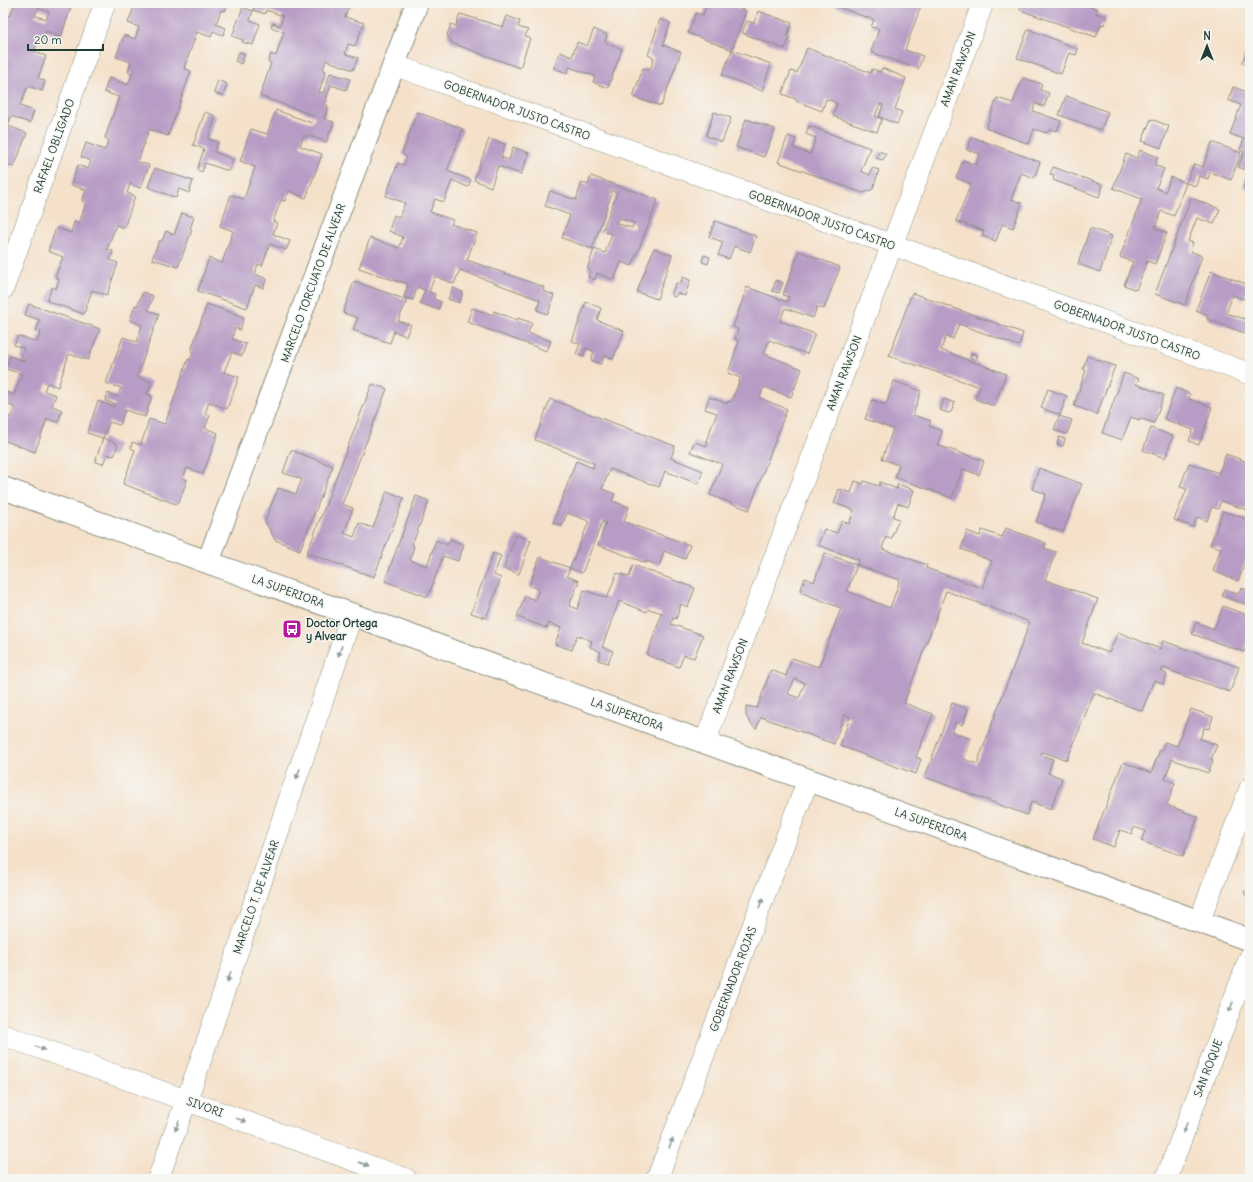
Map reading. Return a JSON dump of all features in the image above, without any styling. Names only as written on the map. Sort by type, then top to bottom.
[{"type":"main road","name":"MARCELO TORCUATO DE ALVEAR","points":[[208,562],[417,3]]},
{"type":"main road","name":"LA SUPERIORA","points":[[3,488],[1250,940]]},
{"type":"street","name":"RAFAEL OBLIGADO","points":[[3,289],[105,3]]},
{"type":"street","name":"AMAN RAWSON","points":[[705,742],[983,3]]},
{"type":"street","name":"GOBERNADOR JUSTO CASTRO","points":[[394,65],[1250,374]]},
{"type":"street","name":"MARCELO T. DE ALVEAR","points":[[158,1179],[352,614]]},
{"type":"street","name":"GOBERNADOR ROJAS","points":[[658,1179],[808,780]]},
{"type":"street","points":[[1199,922],[1250,788]]},
{"type":"street","name":"SAN ROQUE","points":[[1166,1179],[1250,957]]},
{"type":"street","name":"SIVORI","points":[[3,1035],[406,1179]]},
{"type":"building","points":[[15,3],[72,4],[61,37],[46,31],[42,42],[38,41],[34,51],[46,56],[38,78],[45,81],[42,91],[28,86],[20,106],[34,111],[30,123],[11,116],[8,126],[27,133],[14,167],[3,163],[3,14],[10,16]],"holes":[[[38,8],[49,12],[46,19],[35,16]]]},
{"type":"building","points":[[150,3],[228,3],[225,11],[221,10],[216,24],[226,28],[223,35],[213,31],[211,37],[197,32],[184,68],[191,71],[168,136],[149,129],[138,162],[149,165],[141,188],[130,184],[127,193],[135,196],[124,228],[116,225],[107,249],[113,251],[110,260],[118,263],[107,295],[92,290],[84,314],[47,301],[52,287],[56,289],[59,279],[55,277],[63,257],[48,251],[56,228],[71,233],[74,222],[79,224],[86,203],[82,201],[86,190],[71,185],[78,165],[88,169],[91,161],[81,157],[86,143],[105,150],[109,140],[105,138],[119,97],[104,92],[109,78],[128,85],[132,74],[128,72],[131,62],[116,57],[124,35],[135,39],[139,27],[128,23],[135,4],[148,8]]},
{"type":"building","points":[[256,3],[306,3],[312,5],[313,3],[355,3],[353,7],[349,6],[345,17],[364,23],[355,46],[348,44],[345,54],[358,58],[353,70],[326,60],[323,70],[326,71],[319,92],[323,93],[330,73],[350,79],[346,90],[331,85],[324,104],[328,106],[324,119],[334,122],[326,142],[308,135],[307,137],[304,135],[300,146],[322,154],[306,198],[289,191],[285,201],[281,200],[273,221],[277,223],[273,234],[290,241],[286,250],[270,244],[262,266],[258,264],[255,274],[267,279],[263,288],[255,285],[247,308],[198,291],[209,258],[222,263],[233,231],[220,226],[231,195],[244,199],[255,167],[240,161],[251,129],[267,134],[276,110],[312,123],[315,116],[260,96],[271,63],[268,62],[271,54],[276,56],[284,32],[271,27],[273,23],[280,26],[283,16],[266,10],[265,14],[253,10]]},
{"type":"building","points":[[707,3],[726,3],[746,11],[732,50],[688,33],[696,13],[703,15]]},
{"type":"building","points":[[827,3],[922,3],[905,50],[923,56],[918,69],[871,52],[879,29],[871,27],[874,20]]},
{"type":"building","points":[[1022,3],[1082,3],[1098,9],[1096,13],[1107,17],[1104,25],[1101,24],[1096,37],[1020,10]]},
{"type":"building","points":[[243,7],[253,11],[250,20],[260,24],[253,45],[242,42],[243,40],[232,36]]},
{"type":"building","points":[[758,11],[792,23],[787,36],[790,37],[785,49],[742,33],[747,21],[754,23]]},
{"type":"building","points":[[460,14],[503,27],[507,16],[520,21],[518,27],[528,30],[525,36],[530,38],[520,68],[452,43],[447,35],[451,24],[456,26]]},
{"type":"building","points":[[660,19],[670,23],[663,45],[681,52],[661,106],[633,97],[643,68],[650,70],[654,58],[648,55]]},
{"type":"building","points":[[594,29],[607,35],[605,42],[622,49],[608,88],[593,82],[595,76],[569,67],[567,73],[554,68],[560,52],[572,57],[577,42],[587,46]]},
{"type":"building","points":[[1028,29],[1078,49],[1076,55],[1069,53],[1061,74],[1017,58]]},
{"type":"building","points":[[1250,43],[1250,66],[1242,63]]},
{"type":"building","points":[[807,48],[871,73],[872,69],[880,72],[882,68],[906,78],[895,109],[902,112],[897,124],[879,117],[883,105],[880,104],[875,116],[882,119],[877,132],[833,116],[837,104],[832,101],[826,99],[822,111],[782,94],[791,71],[797,73]]},
{"type":"building","points":[[732,50],[771,64],[762,91],[722,75]]},
{"type":"building","points":[[239,52],[245,54],[241,64],[235,61]]},
{"type":"building","points":[[1023,78],[1042,84],[1040,90],[1049,93],[1044,107],[1035,103],[1033,111],[1061,121],[1057,131],[1050,129],[1047,133],[1034,129],[1029,144],[986,128],[997,98],[1013,103]]},
{"type":"building","points":[[218,80],[227,84],[223,96],[214,93]]},
{"type":"building","points":[[1233,87],[1250,93],[1249,171],[1238,167],[1244,152],[1240,150],[1244,139],[1230,134],[1241,105],[1228,100]]},
{"type":"building","points":[[1066,96],[1108,112],[1101,130],[1059,115]]},
{"type":"building","points":[[205,112],[216,116],[208,139],[218,142],[214,152],[233,159],[229,171],[205,163],[202,172],[197,170],[204,149],[193,145]]},
{"type":"building","points":[[417,112],[463,129],[447,171],[471,180],[468,187],[452,180],[444,202],[435,199],[430,212],[453,220],[451,224],[477,233],[467,260],[544,287],[543,291],[554,295],[548,314],[537,310],[540,300],[460,270],[454,284],[435,276],[429,292],[435,294],[434,299],[441,302],[438,310],[420,303],[425,290],[417,287],[413,300],[404,297],[408,284],[359,268],[370,238],[399,248],[403,237],[389,231],[394,215],[399,217],[405,203],[386,196],[398,163],[404,165],[407,157],[402,154]]},
{"type":"building","points":[[714,112],[731,118],[722,142],[706,136]]},
{"type":"building","points":[[746,119],[775,129],[764,157],[736,147]]},
{"type":"building","points":[[1151,119],[1169,126],[1161,148],[1142,141]]},
{"type":"building","points":[[809,126],[870,148],[861,171],[870,175],[872,168],[879,170],[873,189],[863,193],[778,162],[788,136],[796,139],[793,148],[810,154],[816,138],[806,134]]},
{"type":"building","points":[[972,137],[1040,162],[1034,178],[1021,173],[1011,199],[1022,203],[1013,228],[1002,224],[996,241],[982,236],[984,231],[956,221],[971,184],[956,178],[963,160],[976,165],[980,154],[967,150]]},
{"type":"building","points":[[489,139],[505,144],[501,157],[509,160],[513,147],[529,153],[521,174],[498,166],[491,187],[474,180]]},
{"type":"building","points":[[1212,142],[1241,153],[1231,180],[1210,172],[1208,179],[1199,176],[1196,186],[1186,183],[1194,164],[1203,167]]},
{"type":"building","points":[[1140,150],[1158,157],[1155,165],[1164,169],[1156,188],[1165,192],[1171,177],[1186,183],[1174,216],[1161,211],[1155,228],[1167,233],[1155,264],[1147,261],[1136,290],[1124,285],[1133,262],[1120,257],[1142,199],[1113,188],[1126,154],[1137,158]]},
{"type":"building","points":[[879,151],[886,154],[883,160],[876,158]]},
{"type":"building","points":[[1053,167],[1103,185],[1099,197],[1053,180],[1054,175],[1050,174]]},
{"type":"building","points":[[155,168],[193,181],[189,193],[179,189],[176,198],[148,187]]},
{"type":"building","points":[[1248,174],[1250,175],[1250,189],[1243,187]]},
{"type":"building","points":[[591,176],[658,200],[632,266],[621,262],[614,280],[597,273],[595,280],[588,277],[590,270],[587,269],[594,249],[605,253],[612,234],[602,231],[617,193],[611,190],[612,193],[592,249],[562,238],[570,215],[545,206],[550,191],[576,200],[582,182],[588,185]],"holes":[[[618,218],[634,223],[632,228],[616,223]]]},
{"type":"building","points":[[1191,198],[1220,209],[1214,224],[1197,218],[1188,241],[1193,243],[1190,251],[1202,256],[1185,305],[1155,294]]},
{"type":"building","points":[[182,213],[194,217],[190,229],[192,230],[178,267],[152,259],[159,241],[162,241],[166,231],[174,235]]},
{"type":"building","points":[[715,221],[756,236],[750,252],[734,246],[729,259],[718,255],[723,242],[709,237]]},
{"type":"building","points":[[1090,228],[1112,236],[1100,272],[1078,264]]},
{"type":"building","points":[[654,248],[672,255],[657,299],[637,292]]},
{"type":"building","points":[[799,251],[840,267],[824,309],[817,307],[813,318],[785,308],[780,321],[815,334],[807,354],[769,340],[764,354],[802,369],[791,397],[764,387],[760,397],[787,409],[749,510],[710,495],[722,464],[690,452],[694,442],[707,446],[708,442],[706,441],[717,413],[705,409],[710,397],[727,404],[728,401],[731,402],[737,388],[740,378],[728,373],[739,341],[735,339],[738,329],[733,327],[747,287],[787,302],[789,297],[783,295]]},
{"type":"building","points":[[704,255],[710,257],[708,264],[702,262]]},
{"type":"building","points":[[1211,271],[1249,285],[1244,299],[1233,295],[1226,313],[1248,320],[1250,314],[1250,335],[1207,319],[1208,315],[1196,310]]},
{"type":"building","points":[[683,277],[690,280],[685,296],[677,293],[675,297],[671,295],[676,283],[680,284]]},
{"type":"building","points":[[776,280],[783,283],[779,293],[772,291]]},
{"type":"building","points":[[354,281],[407,300],[398,321],[411,325],[406,336],[394,331],[390,343],[353,330],[358,318],[343,313]]},
{"type":"building","points":[[453,288],[463,292],[459,303],[448,299]]},
{"type":"building","points":[[143,292],[153,296],[148,310],[159,314],[137,377],[152,382],[147,394],[152,396],[145,417],[125,410],[120,425],[109,422],[103,438],[87,433],[98,401],[114,407],[115,404],[105,401],[108,393],[117,397],[121,388],[106,383],[123,337],[137,342],[142,325],[130,320],[135,305],[137,306]]},
{"type":"building","points":[[912,293],[1023,333],[1019,346],[959,324],[953,339],[946,336],[941,350],[1006,374],[994,406],[975,399],[980,387],[889,356]]},
{"type":"building","points":[[586,302],[601,308],[597,320],[624,331],[613,359],[605,355],[601,364],[591,360],[594,351],[586,348],[583,357],[576,354],[580,344],[572,341]]},
{"type":"building","points":[[29,304],[100,329],[88,360],[69,354],[58,387],[47,383],[44,391],[56,395],[52,406],[62,410],[58,422],[47,419],[35,452],[3,440],[3,427],[6,416],[11,417],[14,407],[3,403],[3,391],[14,395],[22,374],[6,369],[10,356],[25,362],[26,361],[21,359],[24,348],[14,345],[18,336],[37,342],[41,332],[36,331],[40,320],[25,315]]},
{"type":"building","points":[[207,304],[244,317],[240,330],[235,328],[232,339],[246,344],[242,356],[232,352],[224,372],[239,377],[227,409],[209,402],[205,414],[210,415],[205,428],[218,433],[203,474],[187,468],[183,478],[187,480],[179,502],[176,504],[123,484],[135,450],[131,448],[132,442],[141,445],[149,419],[165,424],[188,359],[190,360],[193,352],[191,351]]},
{"type":"building","points":[[472,308],[493,315],[494,311],[517,320],[518,318],[532,323],[528,333],[551,341],[547,351],[467,322]]},
{"type":"building","points":[[971,353],[978,355],[976,360],[970,358]]},
{"type":"building","points":[[1087,356],[1115,366],[1097,414],[1074,406],[1086,370],[1083,369]]},
{"type":"building","points":[[1124,373],[1139,379],[1136,384],[1164,395],[1154,423],[1140,418],[1139,420],[1131,417],[1122,440],[1102,433]]},
{"type":"building","points":[[894,381],[921,391],[913,415],[931,421],[929,426],[942,431],[937,445],[984,461],[979,475],[963,469],[952,498],[895,477],[899,465],[882,459],[893,429],[865,419],[872,400],[886,405]]},
{"type":"building","points":[[372,384],[387,389],[342,504],[353,508],[344,533],[354,537],[359,523],[373,528],[387,491],[404,498],[374,577],[307,553]]},
{"type":"building","points":[[1176,388],[1190,394],[1189,399],[1212,407],[1199,445],[1189,441],[1193,430],[1164,419]]},
{"type":"building","points":[[1048,389],[1067,396],[1060,415],[1041,408]]},
{"type":"building","points":[[550,399],[675,446],[671,458],[703,471],[698,484],[665,471],[659,487],[610,469],[602,489],[615,494],[612,501],[629,507],[624,522],[690,545],[685,559],[664,551],[659,566],[647,561],[646,563],[598,545],[606,523],[602,522],[582,573],[570,568],[589,521],[567,513],[562,526],[553,523],[576,461],[593,468],[594,463],[535,440]]},
{"type":"building","points":[[944,399],[955,403],[951,412],[948,413],[940,410]]},
{"type":"building","points":[[1059,416],[1072,420],[1067,434],[1054,430]]},
{"type":"building","points":[[1151,428],[1173,436],[1165,458],[1143,450]]},
{"type":"building","points":[[1059,437],[1065,439],[1063,446],[1057,444]]},
{"type":"building","points":[[103,438],[118,444],[114,456],[107,454],[103,464],[95,462]]},
{"type":"building","points":[[291,450],[333,466],[300,550],[275,540],[265,521],[278,488],[296,494],[302,479],[283,473]]},
{"type":"building","points":[[1226,454],[1250,463],[1250,511],[1221,501],[1218,509],[1212,507],[1207,521],[1197,517],[1193,527],[1174,520],[1187,489],[1180,487],[1189,463],[1219,473]]},
{"type":"building","points":[[1039,468],[1082,484],[1063,532],[1036,522],[1046,494],[1032,489]]},
{"type":"building","points":[[855,481],[863,484],[864,481],[879,486],[880,482],[897,489],[898,484],[914,490],[908,507],[898,503],[893,517],[899,519],[891,539],[886,537],[882,549],[927,565],[926,568],[982,588],[992,561],[961,549],[967,531],[980,536],[982,530],[1002,537],[1006,528],[1046,543],[1044,548],[1056,552],[1045,580],[1098,599],[1082,643],[1109,653],[1118,632],[1160,649],[1163,641],[1239,667],[1230,692],[1163,668],[1161,671],[1167,674],[1163,684],[1154,680],[1142,711],[1094,693],[1067,760],[1042,752],[1041,755],[1053,759],[1048,773],[1062,778],[1051,809],[1031,802],[1027,815],[925,777],[952,703],[968,709],[962,725],[956,722],[952,732],[971,739],[964,759],[977,764],[1030,622],[946,591],[904,703],[933,714],[916,757],[921,759],[916,774],[840,746],[850,717],[844,715],[834,744],[761,717],[756,729],[746,716],[746,706],[757,708],[771,670],[786,676],[792,658],[819,667],[841,608],[800,592],[805,578],[814,582],[825,553],[857,565],[859,560],[818,545],[824,529],[837,533],[842,521],[849,524],[854,510],[834,503],[839,489],[851,493]],"holes":[[[857,565],[900,580],[890,608],[847,591]],[[795,679],[805,683],[799,698],[788,694]]]},
{"type":"building","points":[[416,496],[429,501],[412,545],[414,546],[410,560],[427,566],[436,540],[447,545],[450,539],[464,545],[458,561],[443,556],[428,597],[385,581]]},
{"type":"building","points":[[1223,511],[1250,520],[1250,558],[1247,558],[1238,581],[1213,571],[1221,548],[1210,545]]},
{"type":"building","points":[[516,535],[531,540],[519,574],[504,568]]},
{"type":"building","points":[[493,553],[501,556],[494,575],[501,578],[486,618],[471,613]]},
{"type":"building","points":[[540,557],[570,568],[567,576],[579,581],[569,606],[577,609],[584,590],[607,598],[617,573],[629,577],[633,565],[695,588],[688,607],[681,604],[676,619],[673,618],[671,624],[703,635],[694,658],[684,655],[679,667],[647,655],[662,613],[649,609],[647,612],[619,601],[602,647],[613,651],[608,663],[598,660],[601,652],[590,647],[592,641],[577,635],[572,650],[555,644],[561,628],[549,623],[547,628],[517,617],[525,596],[535,600],[539,589],[529,586]]},
{"type":"building","points":[[1241,588],[1250,591],[1250,606],[1222,596],[1225,589],[1238,594]]},
{"type":"building","points":[[1223,606],[1250,616],[1250,635],[1244,652],[1192,634],[1196,622],[1214,629]]},
{"type":"building","points":[[1191,709],[1213,717],[1209,729],[1204,728],[1200,739],[1217,745],[1211,759],[1213,760],[1208,773],[1172,759],[1165,779],[1175,783],[1167,805],[1198,817],[1183,856],[1141,841],[1145,831],[1134,827],[1132,834],[1120,830],[1114,847],[1093,839],[1123,762],[1151,773],[1160,750],[1161,751],[1165,742],[1177,746]]},
{"type":"building","points":[[1250,888],[1250,902],[1244,892]]},
{"type":"place","name":"Doctor Ortega y Alvear","points":[[292,629]]}]
